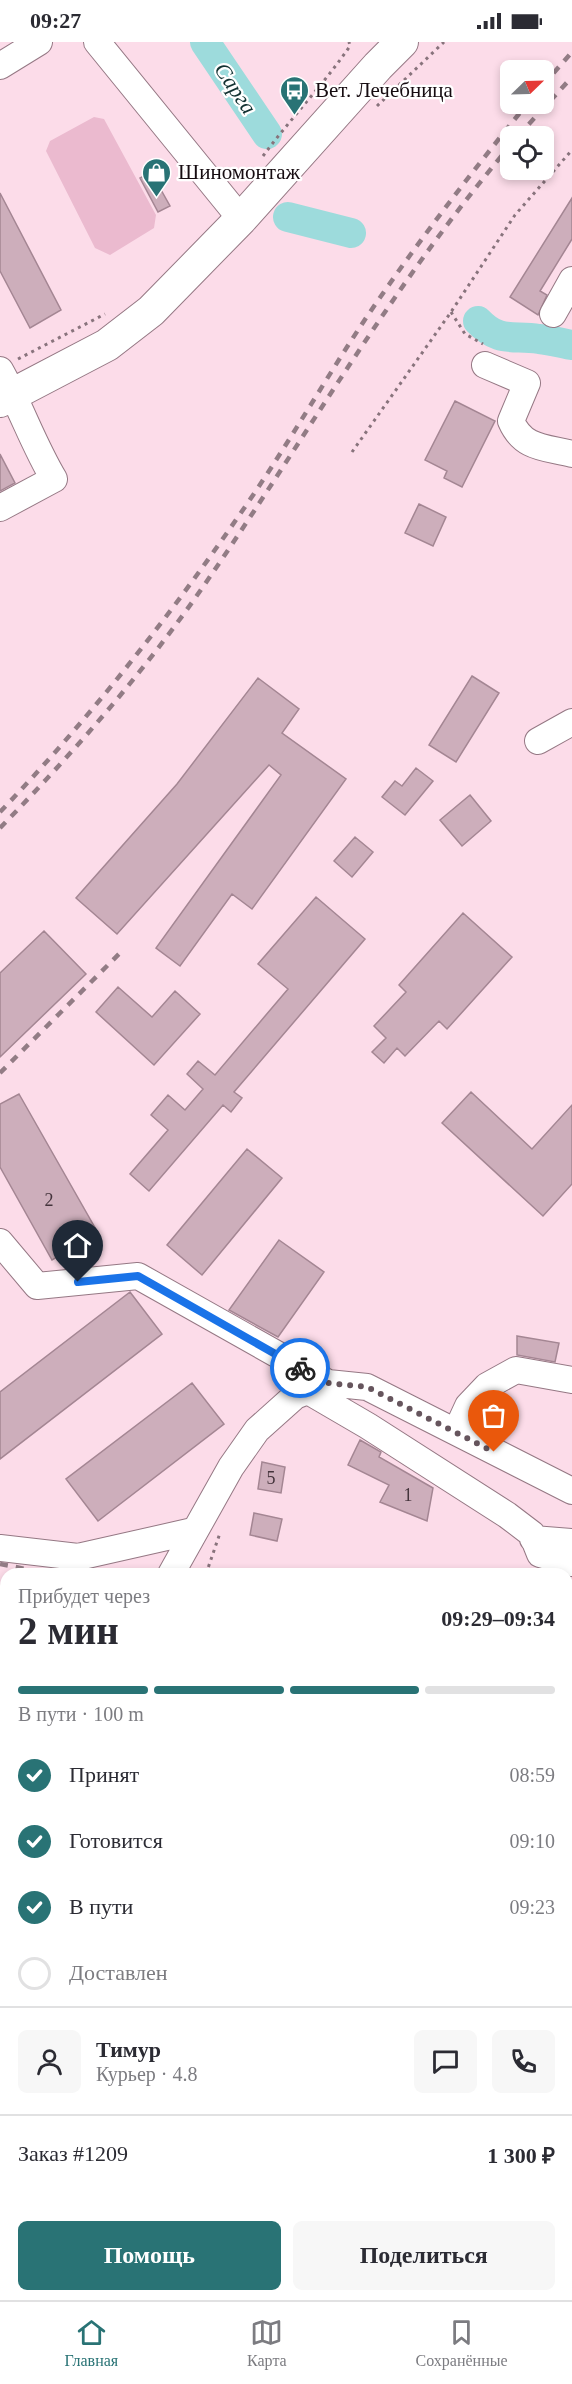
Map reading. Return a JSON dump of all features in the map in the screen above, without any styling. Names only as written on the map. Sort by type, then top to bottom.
[{"type":"main road","points":[[6,382],[107,345],[151,311],[241,219],[373,54],[402,42]]},
{"type":"street","points":[[0,66],[39,42]]},
{"type":"street","points":[[97,42],[241,219]]},
{"type":"street","points":[[553,314],[572,280]]},
{"type":"street","points":[[485,365],[527,383],[511,421],[516,433],[527,443],[572,454]]},
{"type":"street","points":[[0,508],[54,479],[36,450],[6,382]]},
{"type":"street","points":[[538,741],[572,722]]},
{"type":"street","points":[[0,1242],[37,1286],[138,1276],[318,1387],[413,1456],[507,1515],[532,1534],[540,1554],[572,1563]]},
{"type":"street","points":[[456,1432],[468,1406],[487,1386],[516,1370],[572,1380]]},
{"type":"street","points":[[174,1568],[231,1467],[257,1430],[295,1396],[318,1387],[367,1387],[572,1491]]},
{"type":"street","points":[[0,1548],[78,1557],[193,1531]]},
{"type":"street","points":[[533,1539],[572,1542]]},
{"type":"path","points":[[259,162],[294,115],[336,66],[350,46],[350,42]]},
{"type":"path","points":[[352,452],[451,312],[515,215],[572,150]]},
{"type":"path","points":[[6,382],[112,311]]},
{"type":"path","points":[[451,312],[465,334],[489,346],[490,353],[485,365]]},
{"type":"path","points":[[208,1568],[220,1533]]},
{"type":"shaded area","points":[[94,117],[104,119],[156,215],[154,228],[110,255],[95,248],[46,151],[50,141]]},
{"type":"building","name":"Шиномонтаж","points":[[151,172],[170,206],[158,212],[140,178]]},
{"type":"building","points":[[0,193],[61,310],[30,328],[0,271]]},
{"type":"building","points":[[572,198],[572,239],[540,291],[547,295],[538,315],[510,297]]},
{"type":"building","points":[[455,401],[495,421],[462,487],[444,478],[447,471],[425,460]]},
{"type":"building","points":[[0,454],[15,483],[0,491]]},
{"type":"building","points":[[419,504],[446,517],[433,546],[405,533]]},
{"type":"building","points":[[472,676],[499,693],[456,762],[429,745]]},
{"type":"building","points":[[258,678],[299,709],[282,733],[346,779],[252,909],[232,894],[180,966],[156,948],[281,775],[269,765],[117,934],[76,898],[177,784]]},
{"type":"building","points":[[416,768],[433,781],[405,815],[382,797],[395,781],[402,786]]},
{"type":"building","points":[[470,795],[491,821],[462,846],[440,820]]},
{"type":"building","points":[[355,837],[373,852],[352,877],[334,861]]},
{"type":"building","points":[[316,897],[365,939],[234,1092],[242,1098],[231,1112],[223,1105],[149,1191],[130,1174],[168,1130],[151,1115],[168,1095],[185,1110],[203,1089],[187,1074],[198,1061],[215,1075],[288,989],[258,964]]},
{"type":"building","points":[[463,913],[512,957],[447,1029],[439,1021],[405,1056],[397,1048],[384,1063],[372,1052],[386,1038],[374,1026],[406,992],[399,985]]},
{"type":"building","points":[[44,931],[86,974],[0,1057],[0,973]]},
{"type":"building","points":[[118,987],[152,1017],[175,991],[200,1014],[154,1065],[96,1012]]},
{"type":"building","points":[[471,1092],[532,1149],[572,1105],[572,1184],[543,1216],[442,1123]]},
{"type":"building","points":[[19,1094],[98,1233],[52,1260],[0,1167],[0,1104]]},
{"type":"building","points":[[247,1149],[282,1178],[202,1275],[167,1245]]},
{"type":"building","points":[[279,1240],[324,1272],[278,1337],[229,1310]]},
{"type":"building","points":[[130,1292],[162,1334],[0,1459],[0,1392]]},
{"type":"building","points":[[517,1336],[559,1343],[555,1362],[517,1355]]},
{"type":"building","points":[[192,1383],[224,1424],[98,1521],[66,1479]]},
{"type":"building","points":[[360,1440],[381,1452],[379,1457],[433,1488],[427,1521],[380,1502],[389,1485],[348,1465]]},
{"type":"building","points":[[262,1462],[285,1467],[281,1493],[258,1489]]},
{"type":"building","points":[[254,1513],[282,1519],[277,1541],[250,1535]]},
{"type":"waterway","name":"Сарга","points":[[205,42],[267,134]]},
{"type":"waterway","name":"Сарга","points":[[288,217],[351,233]]},
{"type":"waterway","name":"Сарга","points":[[478,321],[493,333],[506,337],[543,339],[572,345]]},
{"type":"railway","points":[[554,72],[572,52]]},
{"type":"railway","points":[[527,126],[572,77]]},
{"type":"railway","points":[[0,812],[67,738],[162,622],[221,542],[264,478],[385,290],[444,209],[519,114]]},
{"type":"railway","points":[[0,828],[109,709],[184,614],[390,305],[428,251],[500,158]]},
{"type":"railway","points":[[0,1073],[120,953]]},
{"type":"railway","points":[[0,1564],[20,1568]]},
{"type":"way so far","points":[[300,1368],[328,1383],[367,1387],[494,1452]]},
{"type":"place","name":"Вет. Лечебница","points":[[294,116]]},
{"type":"place","name":"Шиномонтаж","points":[[157,198]]},
{"type":"route","points":[[78,1282],[138,1276],[300,1368]]}]
